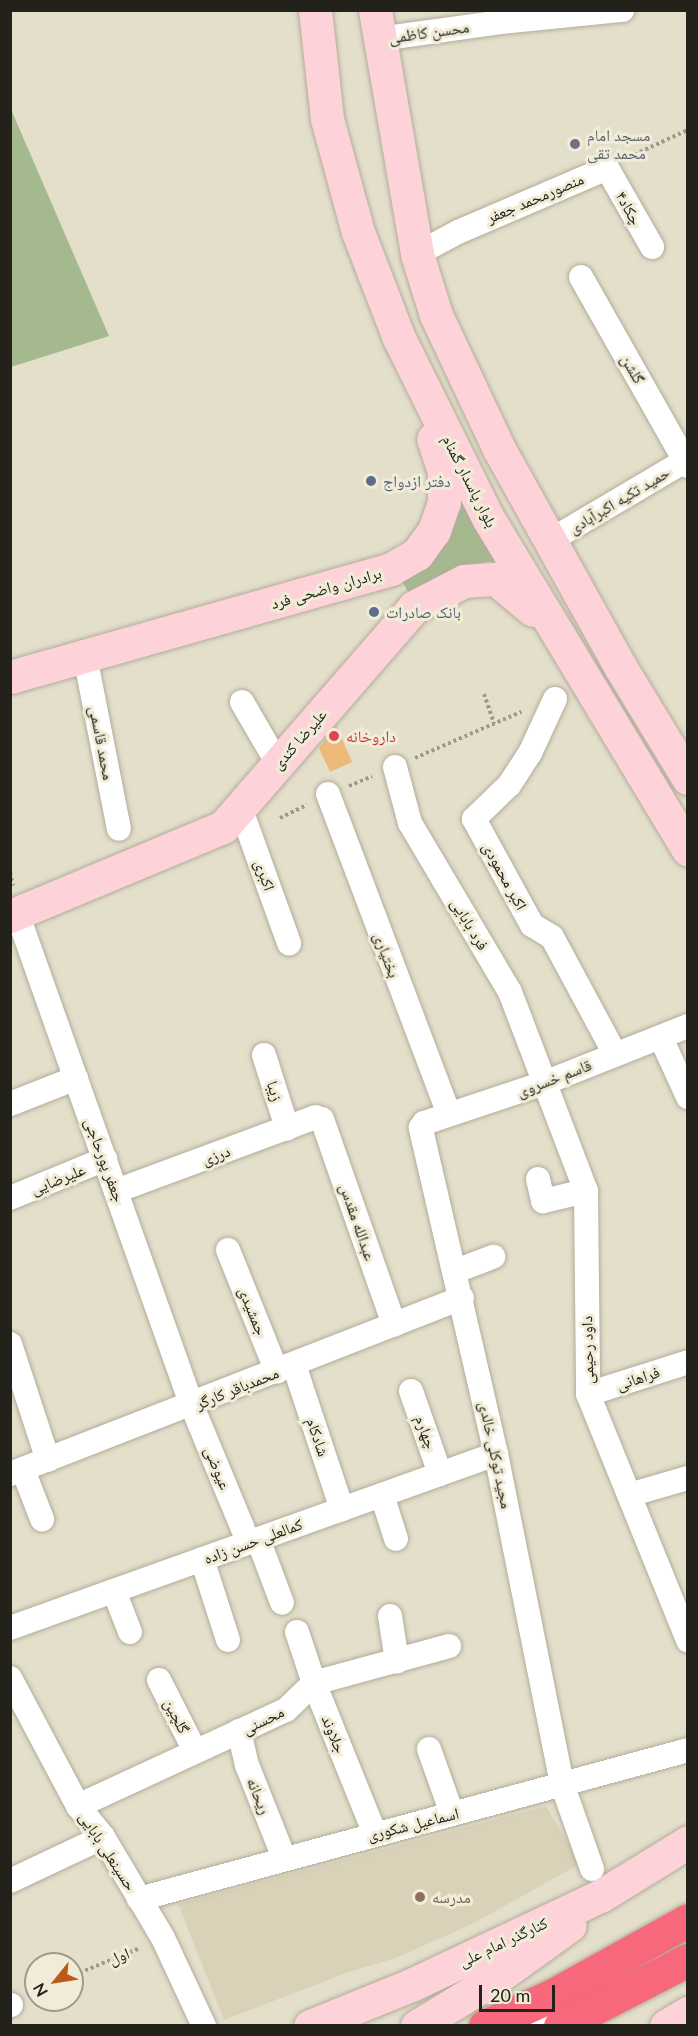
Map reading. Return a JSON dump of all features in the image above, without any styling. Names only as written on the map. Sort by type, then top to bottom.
[{"type":"highway","points":[[485,2025],[555,1994],[687,1920]]},
{"type":"highway","points":[[566,2014],[687,1960]]},
{"type":"main road","name":"بلوار پاسدار گمنام","points":[[315,10],[327,119],[358,231],[399,338],[488,518],[687,849]]},
{"type":"main road","points":[[377,25],[417,254],[436,315],[494,439],[621,668],[687,778]]},
{"type":"main road","name":"برادران واضحی فرد","points":[[10,677],[362,578],[391,569],[417,554],[434,531],[444,502],[444,472],[399,338]]},
{"type":"main road","points":[[362,578],[392,589],[399,604],[397,624]]},
{"type":"main road","name":"علیرضا کندی","points":[[14,914],[223,827],[397,624],[414,607],[464,581],[496,579],[558,635]]},
{"type":"main road","name":"کنارگذر امام علی","points":[[310,2025],[411,1985],[597,1882],[687,1842]]},
{"type":"main road","points":[[417,2025],[556,1939],[597,1882]]},
{"type":"main road","points":[[666,2025],[687,2013]]},
{"type":"street","name":"محسن کاظمی","points":[[377,25],[622,10]]},
{"type":"street","name":"منصورمحمد جعفر","points":[[417,254],[458,232],[607,168]]},
{"type":"street","name":"چکاد۴","points":[[607,168],[652,247]]},
{"type":"street","name":"گلشن","points":[[581,278],[686,462]]},
{"type":"street","name":"حمید تکیه اکبرآبادی","points":[[551,540],[686,462]]},
{"type":"street","name":"محمد قاسمی","points":[[85,657],[119,829]]},
{"type":"street","name":"اکبر محمودی","points":[[555,699],[530,753],[509,785],[474,819],[532,925],[552,937],[615,1054]]},
{"type":"street","points":[[242,702],[278,764]]},
{"type":"street","name":"فرد بابایی","points":[[395,767],[410,822],[510,992],[547,1082]]},
{"type":"street","name":"بختیاری","points":[[328,794],[449,1114]]},
{"type":"street","name":"اکبری","points":[[240,807],[289,943]]},
{"type":"street","name":"جعفر پورحاجی","points":[[14,914],[76,1078],[192,1406]]},
{"type":"street","name":"قاسم خسروی","points":[[421,1128],[424,1123],[547,1082],[687,1026]]},
{"type":"street","points":[[661,1038],[687,1097]]},
{"type":"street","name":"زیبا","points":[[264,1054],[286,1128]]},
{"type":"street","points":[[10,1104],[76,1078]]},
{"type":"street","name":"داود رحیمی","points":[[547,1082],[586,1191],[588,1394],[687,1640]]},
{"type":"street","name":"درزی","points":[[116,1191],[319,1118]]},
{"type":"street","name":"عبدالله مقدس","points":[[319,1118],[394,1325]]},
{"type":"street","name":"مجید توکلی خالدی","points":[[421,1128],[456,1271],[496,1454],[562,1784],[597,1882]]},
{"type":"street","name":"علیرضایی","points":[[10,1198],[105,1159]]},
{"type":"street","points":[[538,1179],[543,1202],[586,1191]]},
{"type":"street","name":"جمشیدی","points":[[228,1251],[285,1369]]},
{"type":"street","points":[[456,1271],[493,1257]]},
{"type":"street","name":"محمدباقر کارگر","points":[[17,1472],[192,1406],[462,1298]]},
{"type":"street","points":[[10,1344],[48,1460]]},
{"type":"street","name":"فراهانی","points":[[588,1394],[687,1362]]},
{"type":"street","name":"شادکام","points":[[285,1369],[342,1509]]},
{"type":"street","name":"چهارم","points":[[411,1391],[441,1474]]},
{"type":"street","name":"عیوضی","points":[[192,1406],[282,1603]]},
{"type":"street","name":"کمالعلی حسن زاده","points":[[10,1628],[202,1559],[250,1534],[342,1509],[496,1454]]},
{"type":"street","points":[[17,1472],[42,1518]]},
{"type":"street","points":[[629,1495],[687,1478]]},
{"type":"street","points":[[382,1495],[396,1539]]},
{"type":"street","points":[[202,1559],[228,1640]]},
{"type":"street","points":[[114,1591],[130,1632]]},
{"type":"street","points":[[390,1616],[397,1660]]},
{"type":"street","name":"جلاوند","points":[[297,1632],[314,1683],[375,1834]]},
{"type":"street","name":"محسنی","points":[[78,1806],[286,1710],[314,1683],[449,1646]]},
{"type":"street","name":"حسینعلی بابایی","points":[[10,1678],[78,1806],[103,1837],[163,1938],[204,2025]]},
{"type":"street","name":"گلچین","points":[[159,1680],[195,1751]]},
{"type":"street","name":"ریحانه","points":[[239,1731],[247,1765],[284,1858]]},
{"type":"street","points":[[429,1749],[452,1814]]},
{"type":"street","name":"اسماعیل شکوری","points":[[140,1899],[687,1750]]},
{"type":"street","points":[[10,1881],[103,1837]]},
{"type":"lane","points":[[639,1963],[687,1935]]},
{"type":"lane","points":[[525,2025],[566,2014]]},
{"type":"path","points":[[607,168],[687,130]]},
{"type":"path","points":[[484,694],[494,723]]},
{"type":"path","points":[[280,818],[328,794],[555,699]]},
{"type":"path","name":"اول","points":[[84,1971],[163,1938]]},
{"type":"shaded area","points":[[546,1806],[580,1864],[474,1923],[396,1958],[349,1972],[224,2020],[178,1904]]},
{"type":"green space","points":[[10,107],[109,336],[11,367],[10,367]]},
{"type":"green space","points":[[460,493],[512,573],[491,561],[467,565],[411,596],[399,577]]},
{"type":"building","name":"داروخانه","points":[[336,725],[352,762],[330,772],[319,748]]},
{"type":"place","name":"مسجد امام محمد تقی","points":[[575,144]]},
{"type":"place","name":"دفتر ازدواج","points":[[371,481]]},
{"type":"place","name":"بانک صادرات","points":[[374,612]]},
{"type":"place","name":"داروخانه","points":[[334,736]]},
{"type":"place","name":"مدرسه","points":[[420,1897]]}]
